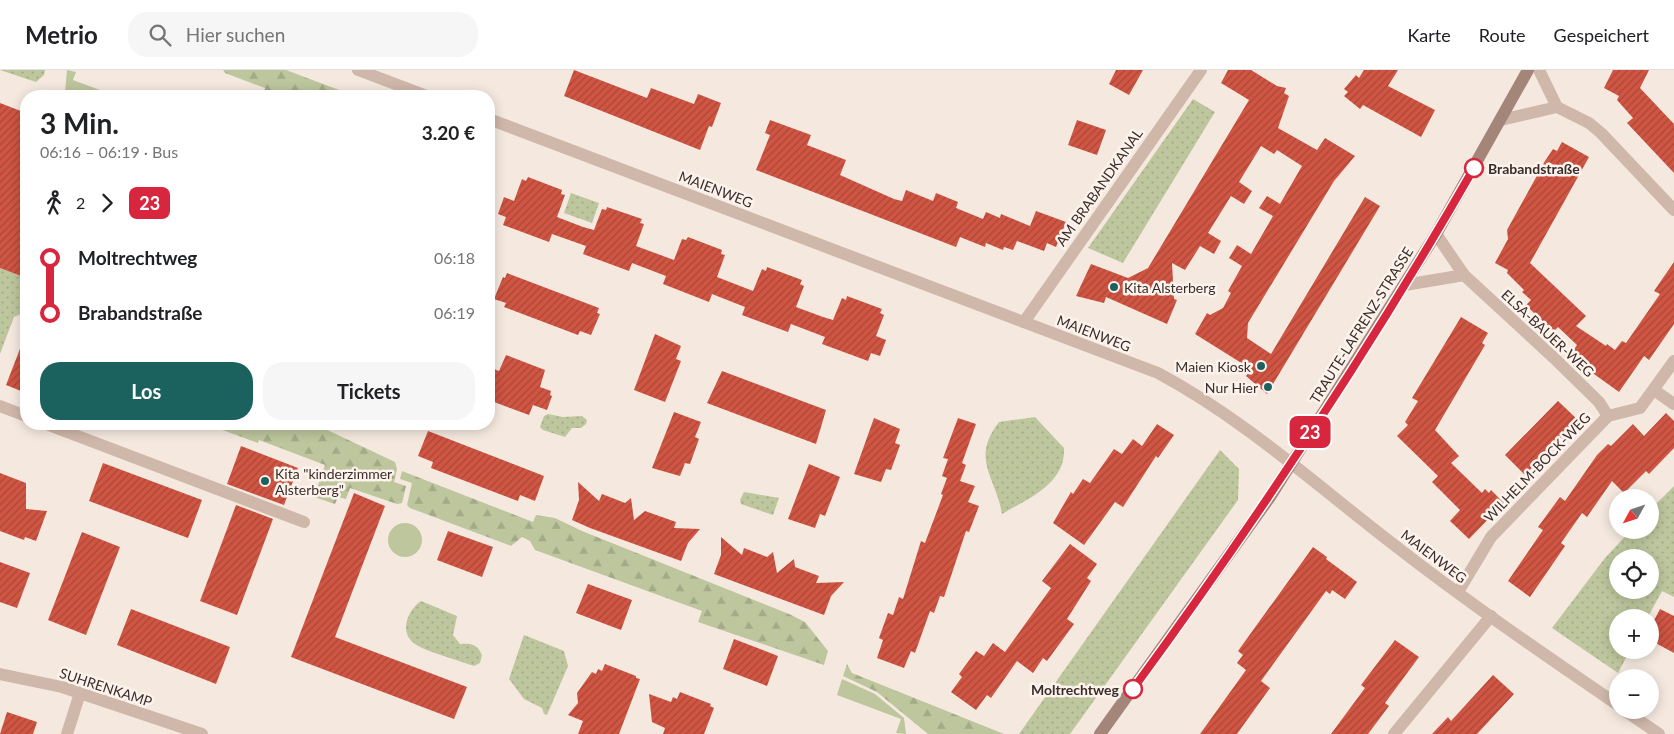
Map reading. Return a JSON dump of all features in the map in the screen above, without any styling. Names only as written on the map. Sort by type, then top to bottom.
[{"type":"main road","name":"TRAUTE-LAFRENZ-STRASSE","points":[[1100,734],[1261,510],[1436,234],[1528,70]]},
{"type":"street","points":[[358,70],[412,90]]},
{"type":"street","name":"AM BRABANDKANAL","points":[[1024,322],[1201,70]]},
{"type":"street","points":[[1539,70],[1557,107],[1589,123],[1602,133],[1674,210]]},
{"type":"street","points":[[1500,120],[1557,107]]},
{"type":"street","name":"MAIENWEG","points":[[495,121],[1158,373],[1224,412],[1392,544],[1609,699]]},
{"type":"street","name":"ELSA-BAUER-WEG","points":[[1436,234],[1464,275],[1599,402],[1608,416]]},
{"type":"street","points":[[1405,284],[1464,275]]},
{"type":"street","name":"WILHELM-BOCK-WEG","points":[[1458,592],[1491,537],[1608,416],[1640,408],[1674,361]]},
{"type":"street","points":[[1654,390],[1674,404]]},
{"type":"street","points":[[0,406],[20,414]]},
{"type":"street","points":[[62,430],[304,522]]},
{"type":"street","points":[[1394,734],[1491,616]]},
{"type":"street","name":"SUHRENKAMP","points":[[0,674],[80,693],[202,734]]},
{"type":"street","points":[[67,734],[80,693]]},
{"type":"street","points":[[1635,719],[1653,733]]},
{"type":"green space","points":[[0,70],[45,70],[44,75],[36,82]]},
{"type":"green space","points":[[67,70],[76,72],[73,80],[100,90],[65,90]]},
{"type":"green space","points":[[223,70],[286,70],[339,90],[264,90],[265,88],[225,73]]},
{"type":"green space","points":[[1193,99],[1215,112],[1123,263],[1088,248]]},
{"type":"green space","points":[[571,193],[599,203],[592,223],[564,213]]},
{"type":"green space","points":[[0,268],[20,276],[20,314],[14,317],[0,354]]},
{"type":"green space","points":[[548,414],[563,417],[582,416],[587,420],[586,424],[581,428],[572,428],[565,437],[543,430],[540,427],[544,416]]},
{"type":"green space","points":[[1035,417],[1064,448],[1063,461],[1052,481],[1043,489],[1002,514],[987,468],[986,447],[999,422]]},
{"type":"green space","points":[[222,430],[327,430],[395,462],[397,469],[394,482],[406,486],[402,503],[397,504],[350,488],[346,499],[338,497],[335,504],[314,497],[325,465],[259,440],[258,443]]},
{"type":"green space","points":[[1220,450],[1239,469],[1238,500],[1070,734],[1019,734]]},
{"type":"green space","points":[[402,471],[533,522],[536,515],[555,518],[582,531],[789,614],[805,622],[828,651],[824,665],[698,622],[702,611],[535,550],[530,541],[522,537],[511,546],[410,508],[407,505],[412,483],[400,479]]},
{"type":"green space","points":[[1674,486],[1674,597],[1662,591],[1659,597],[1659,549],[1613,549],[1623,539],[1659,539],[1659,501]]},
{"type":"green space","points":[[744,492],[779,498],[773,515],[741,504],[740,500]]},
{"type":"green space","points":[[405,523],[417,528],[422,540],[417,552],[405,557],[393,552],[388,540],[393,528]]},
{"type":"green space","points":[[1609,554],[1609,599],[1658,599],[1652,609],[1609,609],[1609,659],[1625,659],[1620,669],[1612,669],[1552,628]]},
{"type":"green space","points":[[421,601],[457,616],[453,635],[460,644],[470,644],[478,648],[482,655],[480,663],[474,666],[443,656],[420,647],[410,639],[406,627],[407,621],[412,610]]},
{"type":"green space","points":[[524,635],[564,651],[568,666],[547,715],[544,714],[542,708],[524,699],[509,679]]},
{"type":"green space","points":[[847,664],[852,673],[1004,734],[928,734],[877,692],[843,676]]},
{"type":"green space","points":[[842,679],[875,694],[904,718],[906,734],[896,733],[901,719],[837,695]]},
{"type":"building","points":[[574,70],[647,98],[651,88],[694,104],[698,94],[721,103],[712,127],[709,126],[700,150],[564,96]]},
{"type":"building","points":[[1116,70],[1143,70],[1129,95],[1109,84]]},
{"type":"building","points":[[1228,70],[1251,70],[1277,86],[1286,88],[1284,93],[1289,96],[1278,128],[1317,150],[1325,138],[1355,156],[1334,181],[1248,323],[1247,338],[1271,354],[1365,197],[1380,206],[1267,394],[1246,376],[1251,369],[1195,334],[1207,313],[1210,315],[1223,308],[1231,293],[1228,291],[1242,266],[1229,258],[1237,245],[1251,254],[1273,216],[1259,208],[1267,196],[1280,204],[1302,166],[1277,150],[1274,154],[1261,146],[1239,182],[1252,191],[1244,204],[1231,196],[1208,233],[1221,241],[1214,254],[1200,246],[1185,270],[1172,263],[1174,299],[1177,300],[1167,324],[1106,297],[1104,303],[1076,296],[1091,264],[1128,278],[1148,268],[1249,100],[1221,83]]},
{"type":"building","points":[[1364,70],[1398,70],[1388,86],[1435,110],[1421,137],[1363,105],[1360,109],[1344,96],[1348,92],[1344,89],[1356,75],[1359,78]]},
{"type":"building","points":[[1613,70],[1649,70],[1640,88],[1674,124],[1674,173],[1627,123],[1633,118],[1617,100],[1619,96],[1604,88]]},
{"type":"building","points":[[0,103],[20,111],[20,276],[0,268]]},
{"type":"building","points":[[770,120],[811,135],[807,145],[846,160],[840,175],[894,199],[902,201],[906,190],[933,201],[936,193],[958,202],[956,208],[983,219],[986,212],[1000,218],[1001,214],[1030,226],[1036,211],[1066,222],[1056,247],[1047,243],[1044,251],[1017,241],[1013,250],[1004,247],[1003,250],[986,243],[985,247],[960,237],[956,247],[756,170],[770,135],[765,133]]},
{"type":"building","points":[[1077,120],[1106,130],[1097,155],[1068,145]]},
{"type":"building","points":[[1562,142],[1589,157],[1530,263],[1586,316],[1576,326],[1615,350],[1622,341],[1626,343],[1660,294],[1654,291],[1674,262],[1674,324],[1649,360],[1644,356],[1619,392],[1594,374],[1586,375],[1572,365],[1576,360],[1570,356],[1577,345],[1558,327],[1554,331],[1526,305],[1531,300],[1522,292],[1524,290],[1507,273],[1508,270],[1495,263],[1508,239],[1507,230],[1545,161],[1553,149],[1557,151]]},
{"type":"building","points":[[528,177],[562,190],[561,194],[565,195],[557,217],[594,230],[602,209],[606,210],[607,207],[642,219],[640,223],[644,224],[636,246],[674,260],[682,239],[686,240],[688,237],[722,250],[721,254],[725,255],[717,277],[753,291],[762,269],[766,271],[767,267],[802,280],[800,284],[804,286],[796,307],[823,317],[833,320],[842,298],[846,300],[847,296],[882,309],[880,313],[884,315],[876,336],[886,340],[880,356],[871,353],[868,361],[822,344],[825,337],[791,324],[788,332],[742,315],[745,307],[712,294],[709,302],[663,284],[666,276],[632,263],[629,271],[583,254],[586,246],[552,234],[549,242],[503,225],[506,217],[498,214],[504,197],[514,201],[522,179],[526,181]]},
{"type":"building","points":[[507,273],[599,308],[597,313],[600,314],[591,335],[580,331],[578,335],[504,307],[506,303],[495,299],[495,297],[503,277],[505,278]]},
{"type":"building","points":[[1461,317],[1488,333],[1482,343],[1485,345],[1435,430],[1459,456],[1451,463],[1482,493],[1485,489],[1489,493],[1491,490],[1504,503],[1469,539],[1450,521],[1460,510],[1432,482],[1438,476],[1397,436],[1408,425],[1405,422],[1418,401],[1412,398]]},
{"type":"building","points":[[655,334],[681,346],[676,359],[681,361],[665,402],[634,390]]},
{"type":"building","points":[[20,349],[20,391],[6,385]]},
{"type":"building","points":[[506,355],[545,370],[540,387],[551,391],[550,395],[552,396],[547,410],[533,405],[529,415],[495,402],[495,369],[499,371]]},
{"type":"building","points":[[722,371],[826,410],[816,444],[707,403]]},
{"type":"building","points":[[1558,401],[1578,420],[1525,475],[1505,455]]},
{"type":"building","points":[[674,412],[701,422],[695,437],[699,439],[690,464],[685,463],[680,476],[652,468]]},
{"type":"building","points":[[1666,413],[1674,421],[1674,448],[1649,474],[1646,471],[1628,489],[1620,489],[1612,481],[1587,517],[1582,513],[1561,543],[1565,546],[1530,597],[1508,581],[1543,530],[1538,527],[1560,497],[1565,501],[1597,455],[1608,444],[1611,446],[1633,424],[1644,436]]},
{"type":"building","points":[[874,418],[900,429],[895,443],[900,445],[891,470],[886,469],[881,482],[854,474]]},
{"type":"building","points":[[958,418],[976,424],[962,463],[966,465],[960,481],[975,486],[968,502],[979,506],[969,532],[966,531],[944,597],[940,596],[934,613],[930,611],[915,653],[911,651],[904,668],[877,658],[883,640],[879,638],[888,613],[893,615],[899,597],[903,599],[921,541],[925,543],[943,495],[941,494],[947,478],[942,476],[948,459],[943,458]]},
{"type":"building","points":[[1157,424],[1174,435],[1158,458],[1156,456],[1123,507],[1115,502],[1084,545],[1053,523],[1071,492],[1073,494],[1083,479],[1090,483],[1114,449],[1122,454],[1133,439],[1142,446]]},
{"type":"building","points":[[428,431],[544,476],[535,501],[520,495],[518,501],[431,468],[433,462],[418,456]]},
{"type":"building","points":[[241,446],[298,468],[284,505],[227,484]]},
{"type":"building","points":[[103,463],[202,500],[188,538],[89,501]]},
{"type":"building","points":[[809,464],[840,477],[825,516],[820,514],[815,528],[788,519]]},
{"type":"building","points":[[0,473],[26,483],[26,509],[47,511],[36,541],[25,537],[24,540],[0,531]]},
{"type":"building","points":[[578,482],[599,501],[602,494],[625,503],[631,498],[634,520],[645,511],[676,522],[674,528],[700,529],[688,543],[681,561],[590,528],[572,520],[579,500]]},
{"type":"building","points":[[354,493],[385,506],[335,637],[467,687],[454,719],[291,657]]},
{"type":"building","points":[[236,505],[273,519],[237,615],[200,601]]},
{"type":"building","points":[[448,531],[493,547],[482,577],[437,560]]},
{"type":"building","points":[[82,532],[120,547],[86,635],[48,620]]},
{"type":"building","points":[[721,537],[742,555],[744,548],[767,557],[773,552],[777,573],[794,559],[795,567],[819,576],[816,583],[844,582],[831,596],[824,615],[714,574],[721,555]]},
{"type":"building","points":[[1070,544],[1097,564],[1087,578],[1091,581],[1067,619],[1074,624],[1047,661],[1043,658],[1033,673],[1017,661],[991,698],[987,695],[976,710],[951,692],[962,677],[959,674],[976,651],[984,656],[993,643],[1005,652],[1051,588],[1042,581]]},
{"type":"building","points":[[1313,547],[1357,582],[1345,599],[1332,590],[1330,594],[1326,591],[1261,681],[1270,688],[1237,734],[1200,734],[1246,670],[1237,663],[1243,655],[1238,651]]},
{"type":"building","points":[[0,562],[30,573],[17,608],[0,602]]},
{"type":"building","points":[[588,584],[632,600],[621,630],[576,613]]},
{"type":"building","points":[[131,609],[230,647],[216,684],[117,645]]},
{"type":"building","points":[[1660,609],[1674,616],[1674,653],[1659,645]]},
{"type":"building","points":[[734,639],[778,656],[767,686],[723,669]]},
{"type":"building","points":[[1395,640],[1419,657],[1385,703],[1389,706],[1368,734],[1331,734],[1365,688],[1361,685]]},
{"type":"building","points":[[605,664],[640,679],[619,734],[578,734],[583,721],[568,715],[578,703],[577,693],[592,672],[596,674],[598,669],[602,671]]},
{"type":"building","points":[[1493,675],[1514,694],[1477,734],[1432,734],[1448,717],[1451,721]]},
{"type":"building","points":[[680,692],[711,704],[710,706],[714,708],[704,734],[663,734],[665,728],[652,722],[649,694],[671,702],[673,697],[677,699]]},
{"type":"building","points":[[7,712],[37,722],[33,734],[0,734]]},
{"type":"bus line","name":"23","points":[[1133,689],[1270,497],[1405,284],[1474,168]]},
{"type":"place","name":"Brabandstraße","points":[[1474,168]]},
{"type":"place","name":"Kita Alsterberg","points":[[1114,287]]},
{"type":"place","name":"Maien Kiosk","points":[[1261,366]]},
{"type":"place","name":"Nur Hier","points":[[1268,387]]},
{"type":"place","name":"Kita \"kinderzimmer Alsterberg\"","points":[[265,481]]},
{"type":"place","name":"Moltrechtweg","points":[[1133,689]]}]
